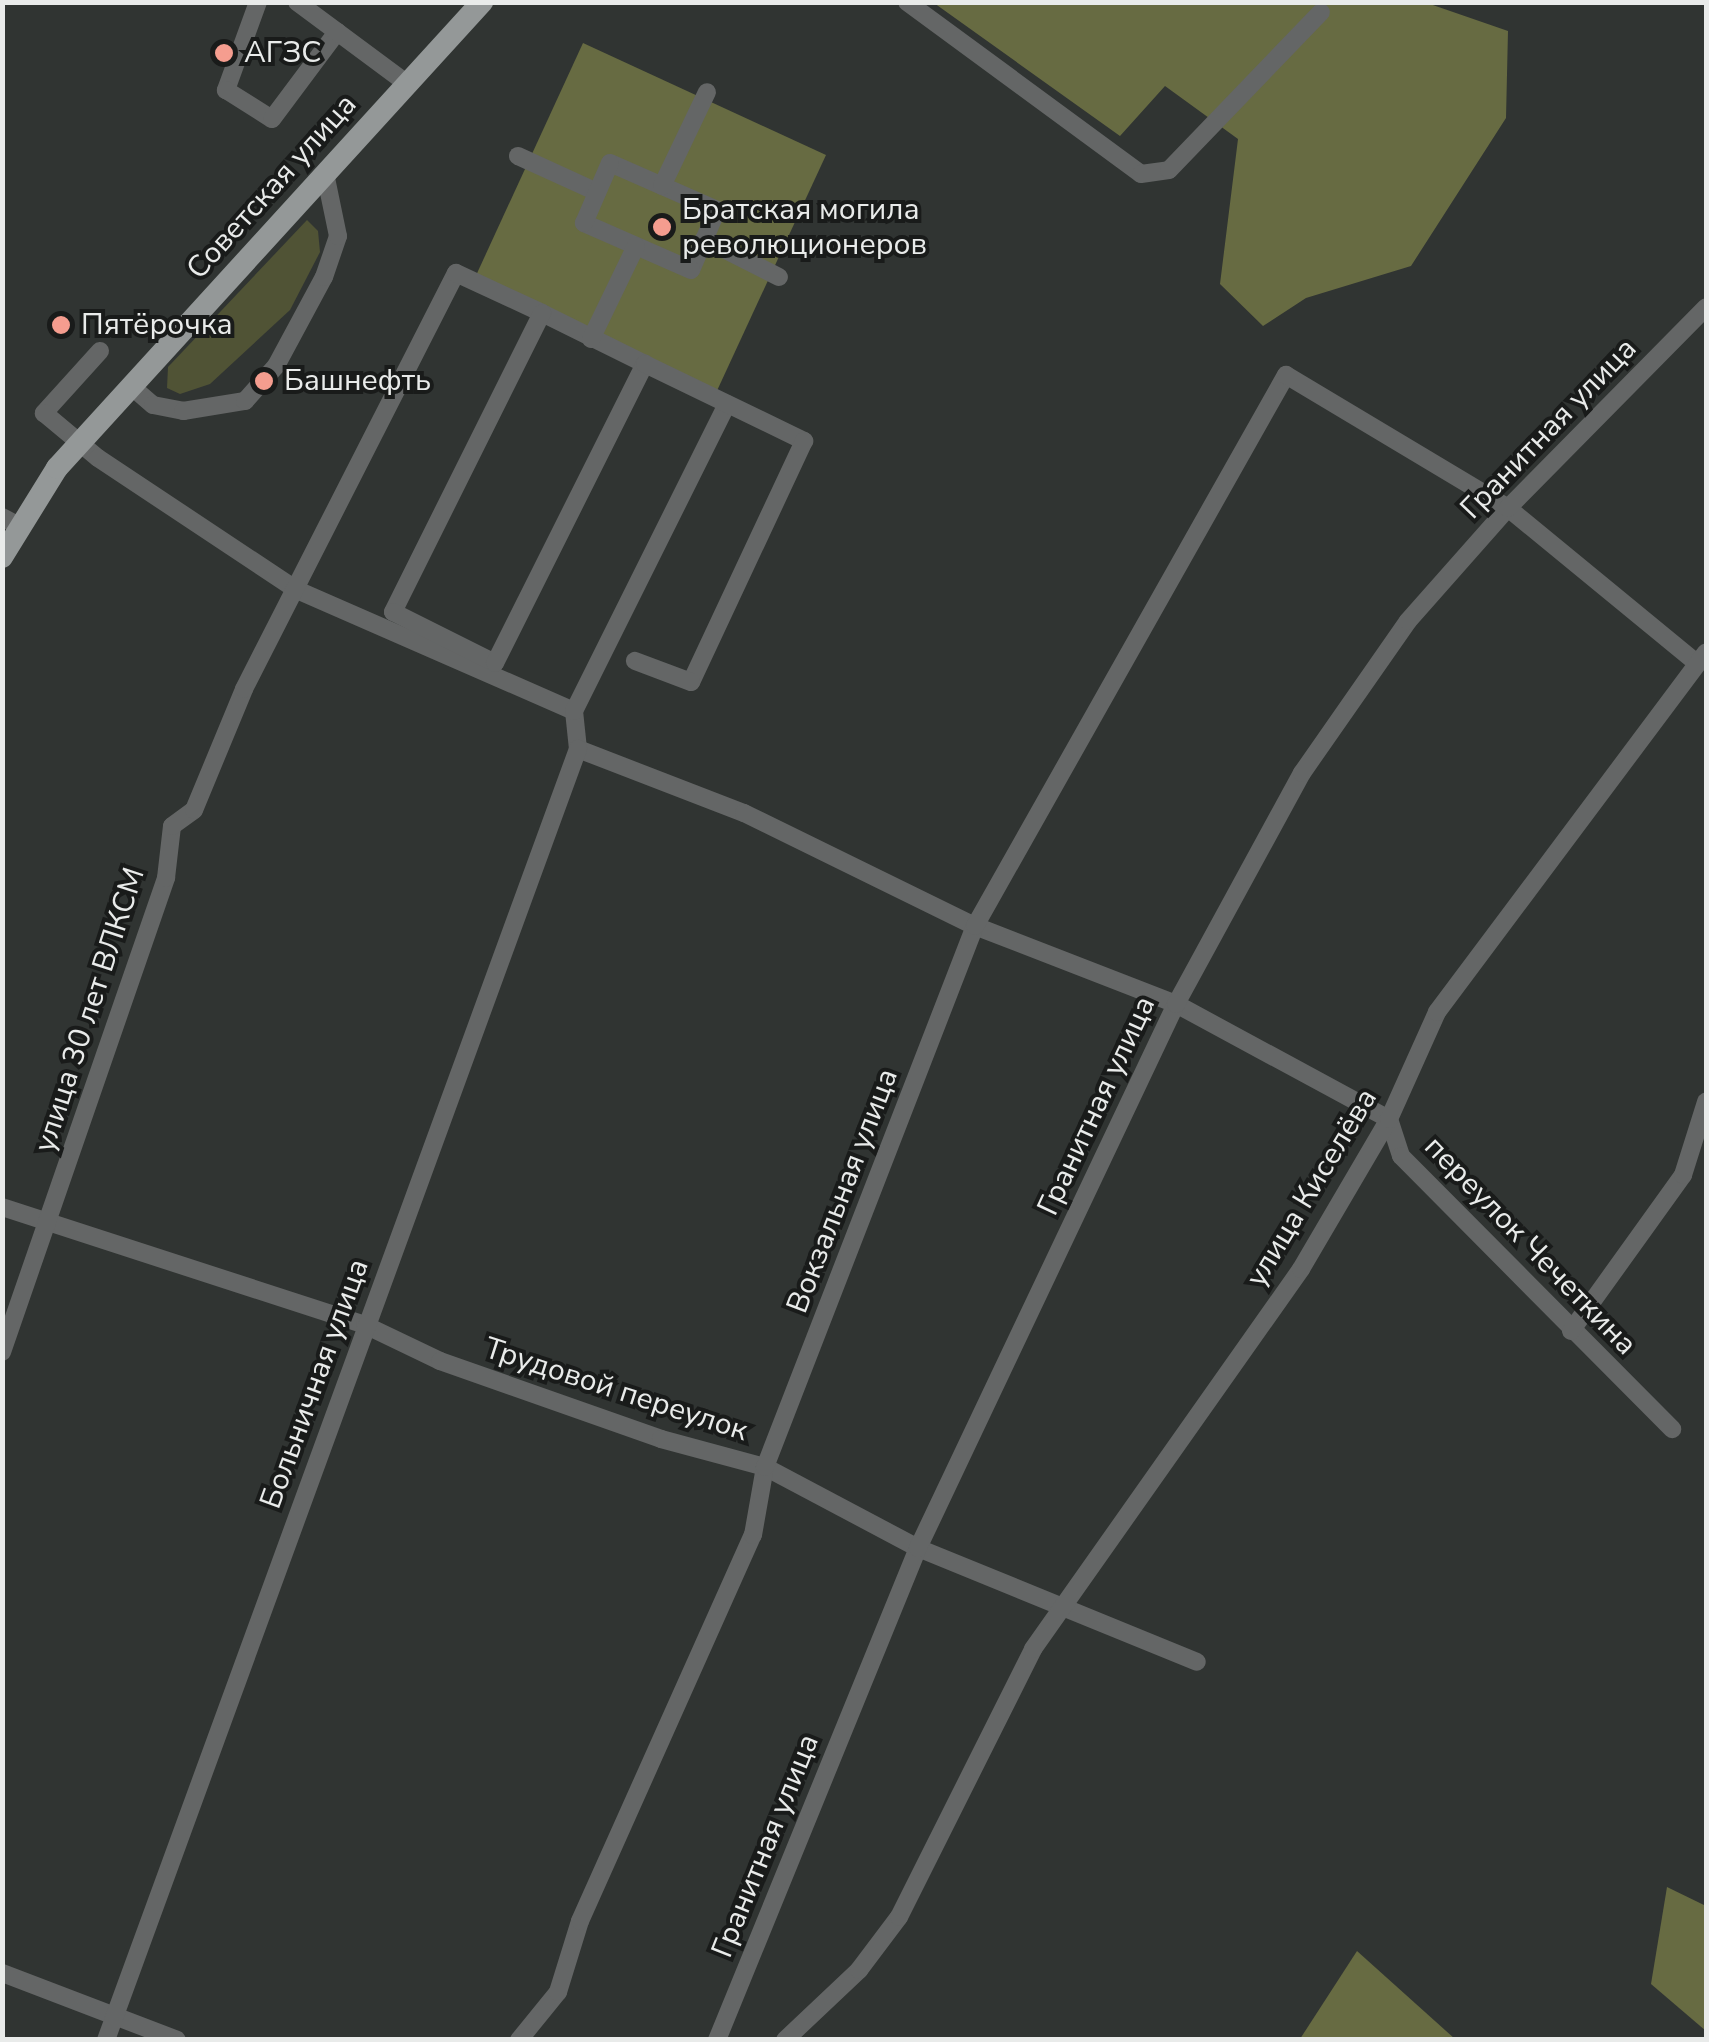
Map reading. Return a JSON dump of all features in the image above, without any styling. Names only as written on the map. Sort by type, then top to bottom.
[{"type":"main road","name":"Советская улица","points":[[2,557],[10,521],[482,2]]},
{"type":"street","points":[[258,2],[226,90],[272,119],[338,32]]},
{"type":"street","points":[[298,2],[406,83]]},
{"type":"street","points":[[907,2],[1141,174],[1169,170],[1320,12]]},
{"type":"street","points":[[662,186],[707,92]]},
{"type":"street","points":[[518,156],[597,192]]},
{"type":"street","points":[[610,163],[717,210],[690,270],[584,223],[597,192],[610,163]]},
{"type":"street","points":[[131,386],[154,405],[183,411],[245,401],[276,366],[324,278],[338,236],[325,174]]},
{"type":"street","points":[[704,238],[779,277]]},
{"type":"street","points":[[591,339],[636,246]]},
{"type":"street","name":"улица 30 лет ВЛКСМ","points":[[2,1352],[166,878],[172,826],[194,810],[244,689],[456,273],[542,313]]},
{"type":"street","name":"Гранитная улица","points":[[717,2040],[918,1548],[1176,1004],[1302,773],[1408,621],[1508,508],[1706,306]]},
{"type":"street","points":[[635,661],[691,682],[804,441],[542,313],[393,612],[495,663],[645,364]]},
{"type":"street","points":[[100,351],[44,413],[78,444],[297,590],[574,711]]},
{"type":"street","name":"Вокзальная улица","points":[[519,2040],[558,1992],[580,1921],[754,1535],[765,1467],[975,926],[1286,375],[1508,508]]},
{"type":"street","points":[[578,749],[574,711],[728,404]]},
{"type":"street","points":[[1508,508],[1702,658]]},
{"type":"street","name":"улица Киселёва","points":[[785,2040],[860,1970],[899,1917],[1033,1649],[1067,1606],[1301,1268],[1389,1118],[1436,1012],[1702,658]]},
{"type":"street","name":"переулок Чечеткина","points":[[578,749],[744,813],[975,926],[1176,1004],[1389,1118],[1401,1156],[1672,1429]]},
{"type":"street","name":"Больничная улица","points":[[106,2040],[578,749]]},
{"type":"street","points":[[1572,1330],[1684,1175],[1706,1102]]},
{"type":"street","name":"Трудовой переулок","points":[[2,1207],[365,1326],[458,1368],[661,1439],[765,1467],[918,1548],[1197,1662]]},
{"type":"street","points":[[2,1973],[177,2040]]},
{"type":"green space","points":[[934,3],[1427,3],[1508,31],[1506,118],[1411,266],[1306,298],[1263,326],[1220,284],[1238,139],[1165,86],[1120,136]]},
{"type":"green space","points":[[583,43],[826,155],[715,395],[473,282]]},
{"type":"green space","points":[[307,220],[318,231],[320,252],[290,310],[210,384],[180,394],[167,388],[168,367]]},
{"type":"green space","points":[[1667,1887],[1706,1906],[1706,2031],[1651,1984]]},
{"type":"green space","points":[[1357,1951],[1455,2039],[1300,2039]]},
{"type":"place","name":"АГЗС","points":[[224,53]]},
{"type":"place","name":"Братская могила революционеров","points":[[662,227]]},
{"type":"place","name":"Пятёрочка","points":[[61,325]]},
{"type":"place","name":"Башнефть","points":[[264,381]]}]
